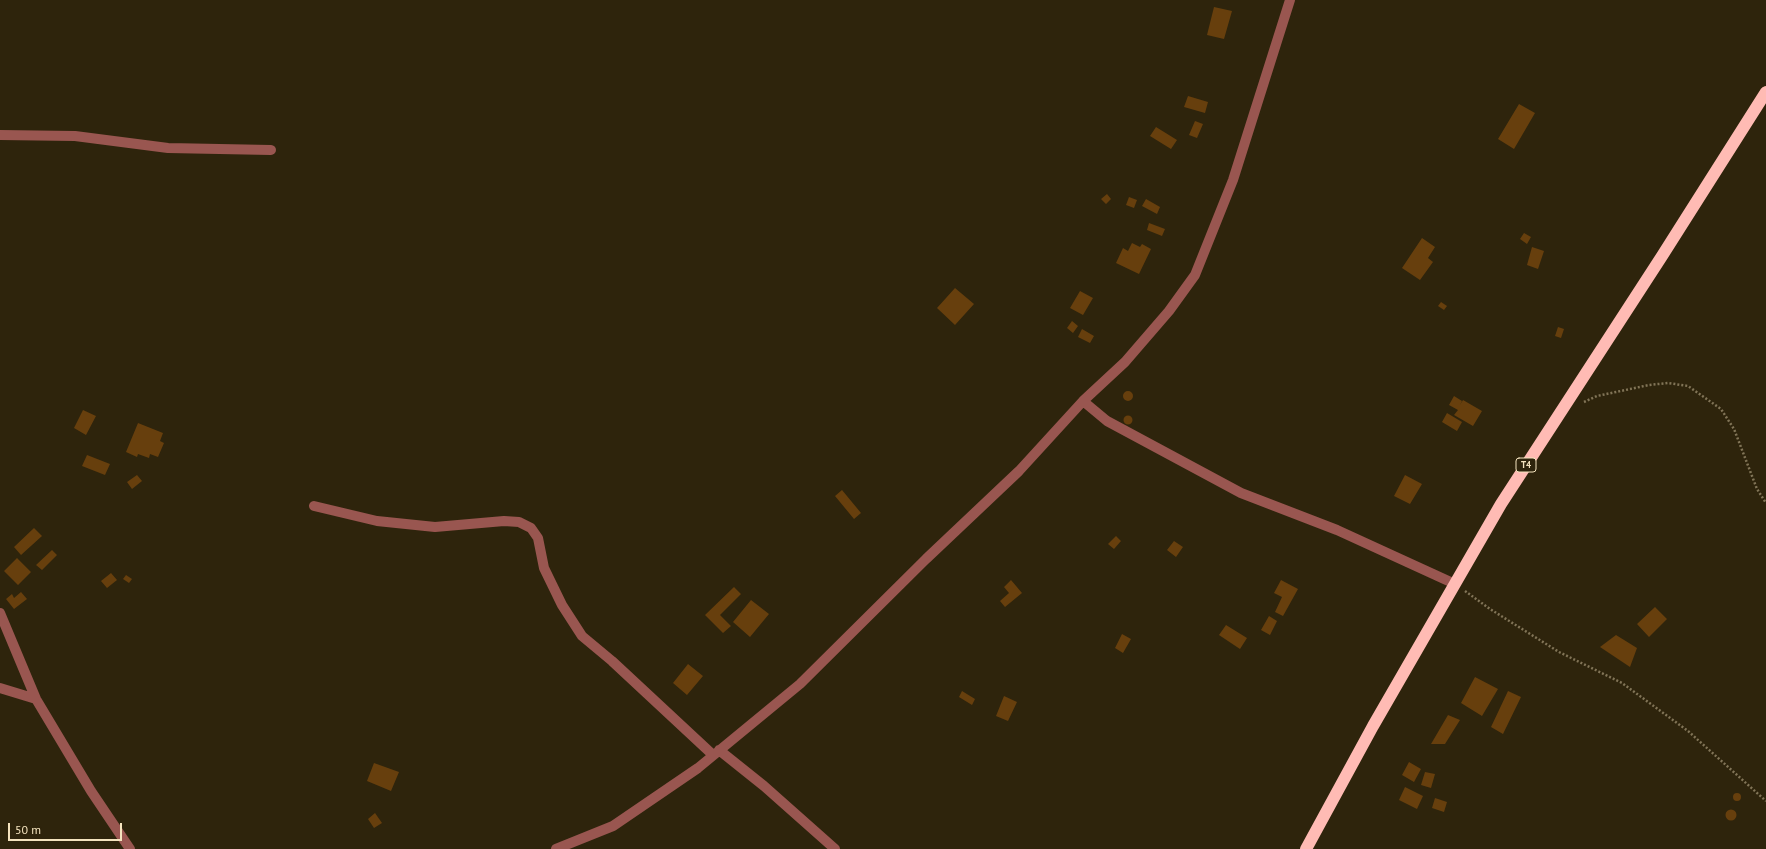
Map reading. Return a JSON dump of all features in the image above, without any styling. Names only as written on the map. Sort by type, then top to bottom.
[{"type":"highway","name":"T4","points":[[1306,849],[1373,726],[1501,504],[1766,92]]},
{"type":"street","points":[[556,849],[613,826],[698,768],[800,684],[926,559],[1019,471],[1083,401],[1125,362],[1169,311],[1195,275],[1233,180],[1290,0]]},
{"type":"street","points":[[0,135],[75,136],[168,148],[271,150]]},
{"type":"street","points":[[1083,401],[1107,421],[1241,493],[1337,530],[1455,584]]},
{"type":"street","points":[[314,506],[377,521],[427,526],[504,521],[519,522],[531,528],[538,538],[544,568],[562,605],[582,636],[716,753],[764,786],[835,849]]},
{"type":"street","points":[[0,613],[36,699],[91,791],[130,849]]},
{"type":"street","points":[[0,688],[36,699]]},
{"type":"path","points":[[1582,402],[1597,396],[1650,385],[1668,383],[1688,386],[1721,409],[1734,429],[1757,489],[1766,503]]},
{"type":"path","points":[[1455,584],[1490,609],[1559,652],[1622,683],[1688,731],[1766,801]]},
{"type":"building","points":[[1214,7],[1232,11],[1224,39],[1207,35]]},
{"type":"building","points":[[1188,96],[1208,102],[1205,113],[1184,107]]},
{"type":"building","points":[[1519,104],[1535,113],[1514,149],[1498,139]]},
{"type":"building","points":[[1195,121],[1203,124],[1197,138],[1189,135]]},
{"type":"building","points":[[1156,127],[1177,140],[1171,149],[1150,136]]},
{"type":"building","points":[[1107,194],[1111,199],[1106,204],[1101,199]]},
{"type":"building","points":[[1129,197],[1137,200],[1134,208],[1126,205]]},
{"type":"building","points":[[1146,199],[1160,207],[1157,214],[1142,206]]},
{"type":"building","points":[[1149,223],[1165,229],[1162,236],[1147,230]]},
{"type":"building","points":[[1524,233],[1531,237],[1527,244],[1520,239]]},
{"type":"building","points":[[1422,238],[1435,247],[1428,258],[1433,262],[1420,280],[1402,268]]},
{"type":"building","points":[[1132,243],[1140,247],[1142,244],[1151,249],[1139,274],[1116,263],[1123,248],[1128,251]]},
{"type":"building","points":[[1532,247],[1544,251],[1538,269],[1527,265]]},
{"type":"building","points":[[955,288],[974,304],[955,325],[937,308]]},
{"type":"building","points":[[1080,291],[1093,298],[1083,315],[1070,308]]},
{"type":"building","points":[[1441,302],[1447,306],[1444,310],[1438,306]]},
{"type":"building","points":[[1072,321],[1078,326],[1073,333],[1067,328]]},
{"type":"building","points":[[1558,327],[1564,329],[1561,338],[1555,336]]},
{"type":"building","points":[[1082,329],[1094,336],[1090,343],[1078,337]]},
{"type":"building","points":[[1126,391],[1130,391],[1132,392],[1132,400],[1126,401],[1123,398],[1123,394]]},
{"type":"building","points":[[1454,396],[1462,401],[1460,405],[1463,400],[1482,411],[1473,426],[1454,415],[1458,410],[1449,405]]},
{"type":"building","points":[[83,410],[96,416],[86,435],[74,428]]},
{"type":"building","points":[[1447,413],[1462,422],[1457,431],[1442,422]]},
{"type":"building","points":[[1128,415],[1133,420],[1128,425],[1123,420]]},
{"type":"building","points":[[138,423],[163,433],[160,441],[164,443],[158,457],[150,454],[149,458],[138,454],[137,457],[126,452]]},
{"type":"building","points":[[87,455],[110,464],[105,475],[82,466]]},
{"type":"building","points":[[137,475],[142,481],[132,489],[127,482]]},
{"type":"building","points":[[1405,475],[1422,484],[1410,504],[1394,496]]},
{"type":"building","points":[[842,490],[861,513],[854,519],[835,496]]},
{"type":"building","points":[[34,528],[42,536],[21,555],[14,547]]},
{"type":"building","points":[[1116,536],[1121,541],[1114,549],[1108,544]]},
{"type":"building","points":[[1174,541],[1183,547],[1176,557],[1167,550]]},
{"type":"building","points":[[52,550],[57,555],[42,570],[36,565]]},
{"type":"building","points":[[17,558],[31,572],[18,585],[4,571]]},
{"type":"building","points":[[111,573],[117,580],[107,588],[101,581]]},
{"type":"building","points":[[126,575],[132,579],[129,583],[123,579]]},
{"type":"building","points":[[1011,580],[1022,593],[1005,607],[1000,601],[1009,593],[1004,587]]},
{"type":"building","points":[[1281,580],[1298,589],[1283,616],[1275,612],[1282,597],[1274,593]]},
{"type":"building","points":[[734,587],[741,594],[720,615],[731,626],[723,633],[705,615]]},
{"type":"building","points":[[21,592],[27,599],[14,609],[6,599],[12,594],[14,598]]},
{"type":"building","points":[[751,600],[769,614],[750,637],[733,622]]},
{"type":"building","points":[[1655,607],[1667,619],[1649,637],[1637,624]]},
{"type":"building","points":[[1269,616],[1277,621],[1270,635],[1261,630]]},
{"type":"building","points":[[1226,625],[1247,638],[1240,649],[1219,635]]},
{"type":"building","points":[[1122,634],[1131,639],[1123,653],[1115,648]]},
{"type":"building","points":[[1616,635],[1637,648],[1630,667],[1600,647]]},
{"type":"building","points":[[688,664],[703,676],[687,695],[673,683]]},
{"type":"building","points":[[1475,677],[1498,689],[1482,716],[1461,703]]},
{"type":"building","points":[[962,691],[975,699],[972,705],[959,697]]},
{"type":"building","points":[[1508,691],[1521,697],[1503,734],[1491,727]]},
{"type":"building","points":[[1004,696],[1017,702],[1008,721],[996,716]]},
{"type":"building","points":[[1448,715],[1460,720],[1445,744],[1431,744]]},
{"type":"building","points":[[1409,762],[1421,769],[1414,782],[1402,775]]},
{"type":"building","points":[[374,763],[399,772],[391,791],[367,781]]},
{"type":"building","points":[[1425,772],[1435,774],[1431,788],[1421,785]]},
{"type":"building","points":[[1405,787],[1423,796],[1417,809],[1399,800]]},
{"type":"building","points":[[1737,793],[1740,794],[1740,800],[1737,801],[1734,800],[1733,797],[1734,794]]},
{"type":"building","points":[[1435,798],[1447,802],[1444,812],[1432,808]]},
{"type":"building","points":[[1729,810],[1733,810],[1735,811],[1735,819],[1729,820],[1726,817],[1726,813]]},
{"type":"building","points":[[375,813],[382,823],[374,828],[368,819]]}]
